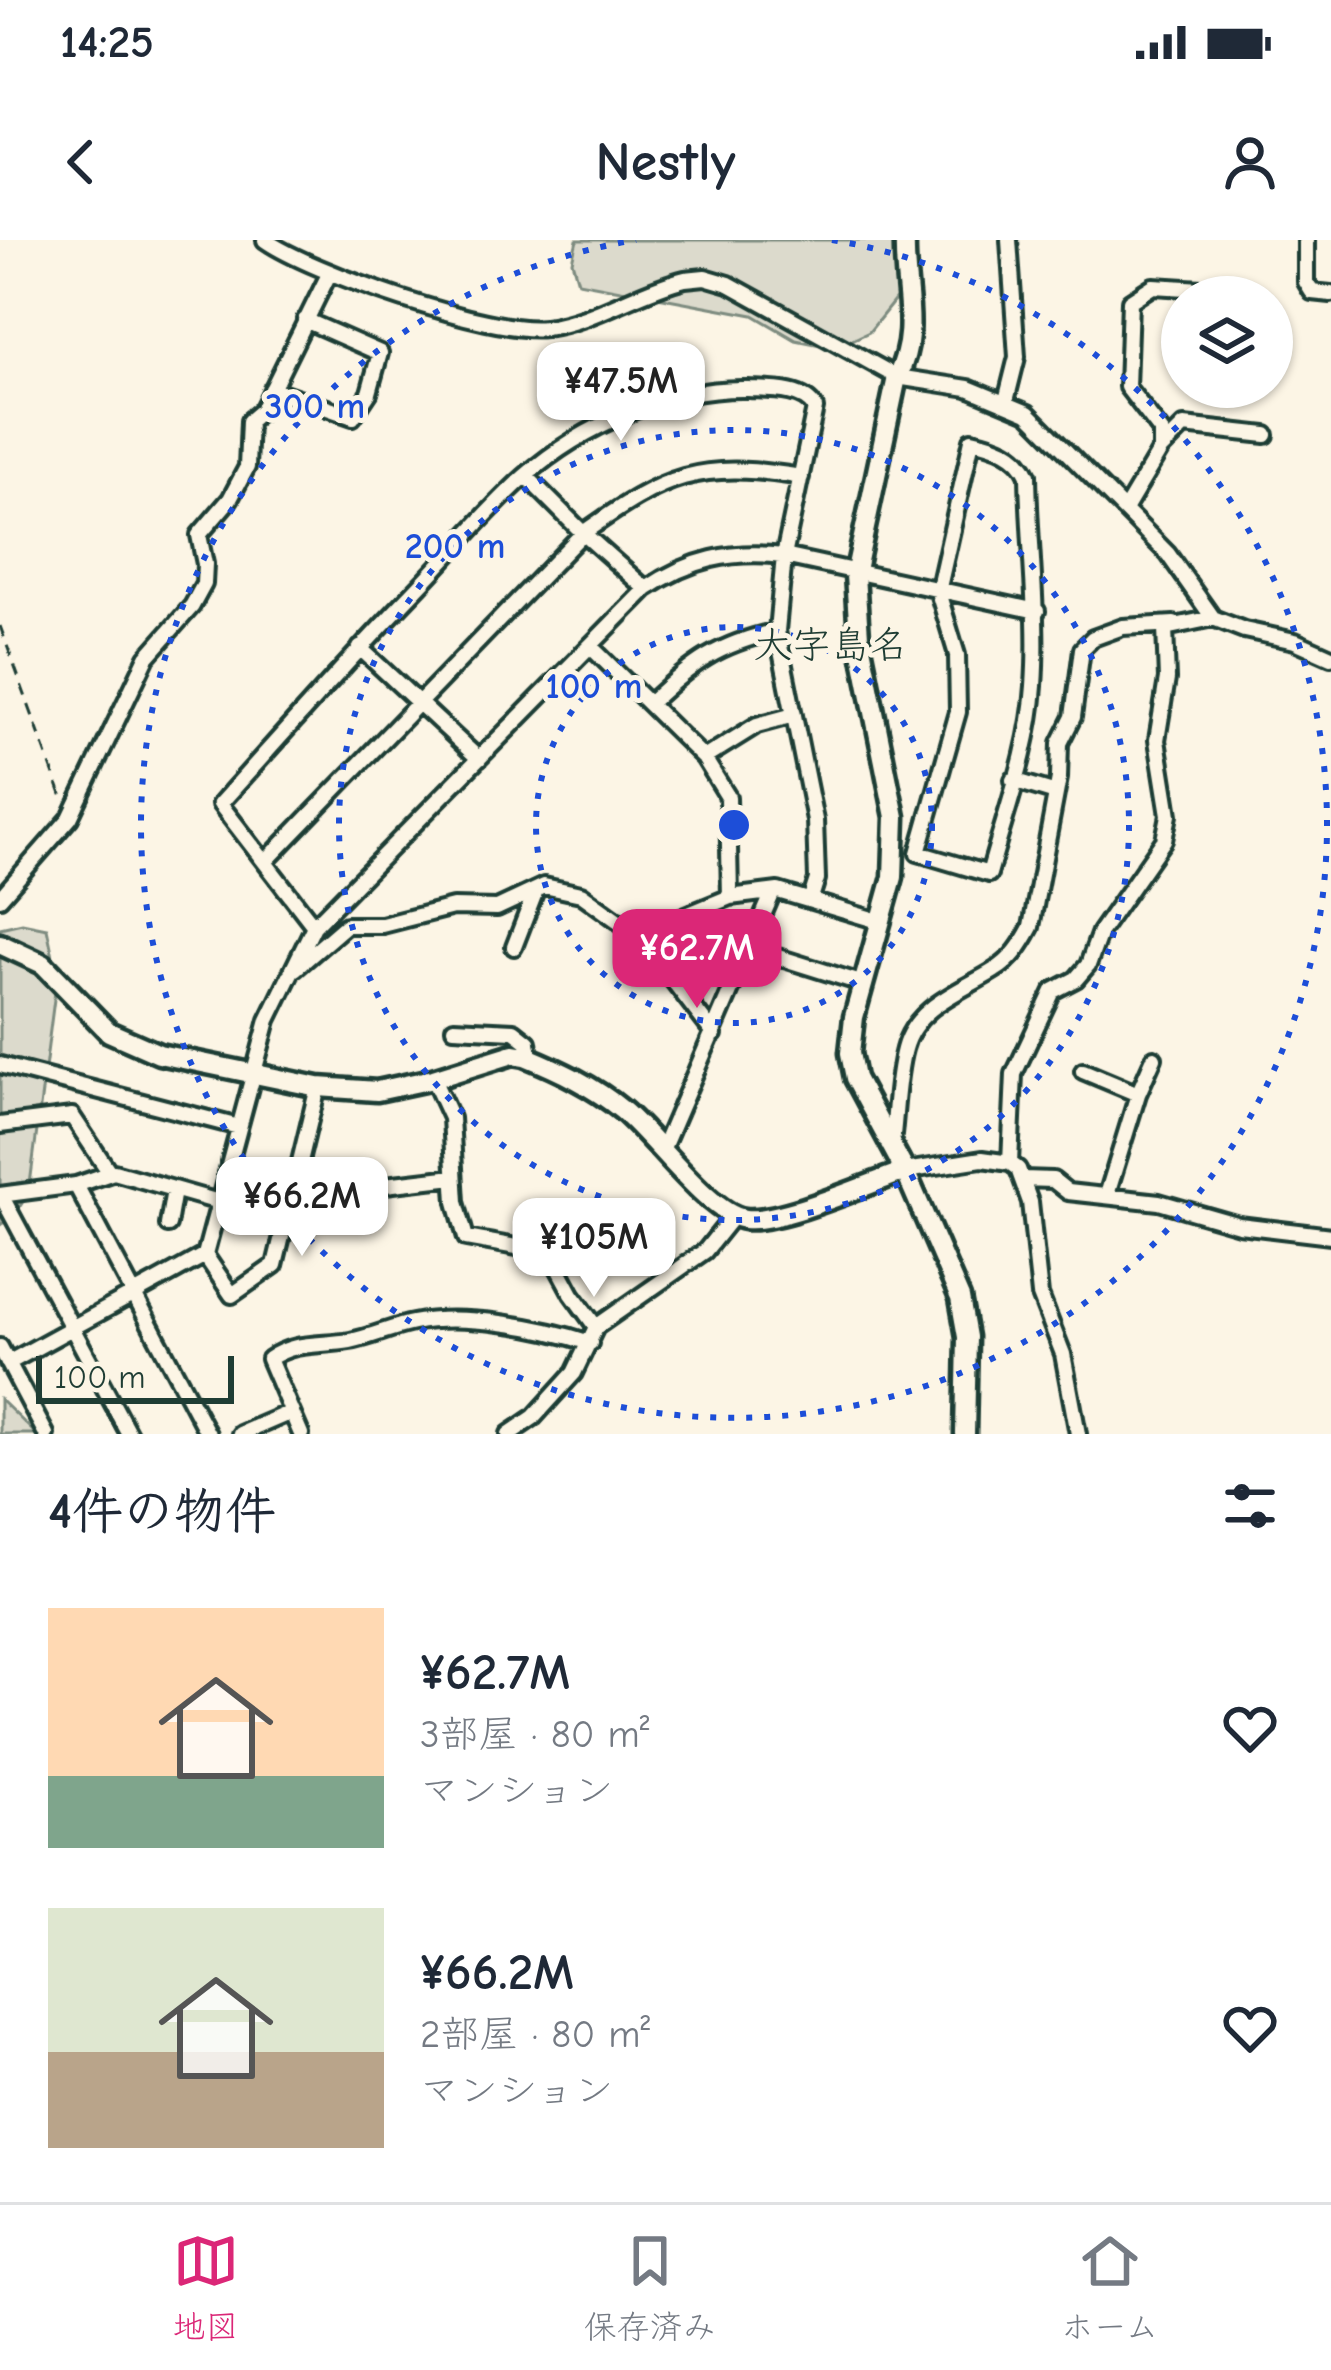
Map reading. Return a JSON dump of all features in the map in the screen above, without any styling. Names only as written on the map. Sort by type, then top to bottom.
[{"type":"street","points":[[265,240],[294,260],[328,274],[491,323],[530,328],[571,322],[674,281],[705,278],[729,284],[897,377],[968,388],[1006,401],[1050,432],[1126,508],[1168,554],[1213,618]]},
{"type":"street","points":[[905,240],[905,289],[913,329],[908,356],[897,377],[855,575],[857,621],[897,836],[893,877],[852,1030],[852,1064],[947,1262],[964,1311],[965,1434]]},
{"type":"street","points":[[1006,401],[1017,357],[1009,240]]},
{"type":"street","points":[[1306,240],[1306,282],[1312,292],[1331,294]]},
{"type":"street","points":[[0,898],[70,818],[147,657],[177,625],[204,584],[199,536],[230,499],[247,467],[249,421],[262,410],[328,274]]},
{"type":"street","points":[[1161,286],[1153,286],[1130,301],[1127,387],[1161,431],[1161,449]]},
{"type":"street","points":[[272,389],[353,417],[369,393],[380,353],[305,320]]},
{"type":"street","points":[[314,926],[220,804],[360,648],[526,476],[592,431],[638,408],[666,399],[741,389],[796,394],[813,402],[815,414],[784,556],[777,631],[818,838],[817,879],[811,898]]},
{"type":"street","points":[[1126,508],[1161,449],[1184,425],[1266,435]]},
{"type":"street","points":[[972,440],[1003,449],[1028,475],[1029,547],[1037,610],[1031,715],[989,874],[918,853],[958,712],[956,655],[938,592],[972,440]]},
{"type":"street","points":[[266,861],[583,533],[635,496],[683,474],[744,469],[801,477]]},
{"type":"street","points":[[526,476],[646,589]]},
{"type":"street","points":[[8,1363],[205,1255],[268,1020],[314,926],[646,589],[678,569],[720,555],[784,556],[855,575],[1037,610]]},
{"type":"street","points":[[892,1149],[904,1046],[921,1017],[971,980],[996,970],[1020,949],[1031,927],[1056,793],[1060,743],[1073,717],[1082,649],[1093,638],[1123,627],[1213,618],[1295,641],[1331,657]]},
{"type":"street","points":[[1078,1434],[1063,1354],[1040,1295],[1030,1202],[1023,1179],[1010,1163],[1014,1074],[1053,991],[1076,979],[1088,965],[1100,932],[1164,840],[1169,815],[1157,740],[1167,679],[1165,628],[1174,624]]},
{"type":"street","points":[[649,704],[699,658],[731,643],[777,631]]},
{"type":"street","points":[[590,646],[704,758],[728,797],[730,897]]},
{"type":"street","points":[[360,648],[479,759]]},
{"type":"street","points":[[704,758],[757,725],[794,716]]},
{"type":"street","points":[[1013,780],[1056,793]]},
{"type":"street","points":[[287,976],[346,925],[382,925],[452,907],[497,908],[544,886],[581,894],[638,935],[714,1034]]},
{"type":"street","points":[[514,946],[536,890]]},
{"type":"street","points":[[638,935],[730,897],[773,892],[811,898],[882,922]]},
{"type":"street","points":[[663,1148],[773,892]]},
{"type":"street","points":[[0,944],[43,964],[95,1021],[121,1040],[159,1054],[318,1087],[377,1090],[433,1079],[513,1054],[530,1058],[596,1090],[663,1148],[700,1191],[733,1216],[771,1216],[905,1171],[982,1159],[1010,1163]]},
{"type":"street","points":[[749,947],[864,984]]},
{"type":"street","points":[[454,1028],[514,1031],[529,1042],[530,1058]]},
{"type":"street","points":[[1107,1195],[1154,1058]]},
{"type":"street","points":[[0,1065],[239,1127]]},
{"type":"street","points":[[1083,1071],[1138,1094]]},
{"type":"street","points":[[433,1079],[451,1118],[455,1202],[466,1238],[550,1253],[593,1335]]},
{"type":"street","points":[[79,1086],[72,1116],[110,1173]]},
{"type":"street","points":[[205,1255],[232,1295],[275,1264],[318,1087]]},
{"type":"street","points":[[0,1125],[72,1116]]},
{"type":"street","points":[[129,1434],[1,1195],[76,1185],[110,1173],[219,1202]]},
{"type":"street","points":[[295,1184],[334,1191],[454,1178]]},
{"type":"street","points":[[1023,1179],[1053,1180],[1068,1192],[1159,1202],[1238,1225],[1331,1236]]},
{"type":"street","points":[[76,1185],[208,1434]]},
{"type":"street","points":[[168,1225],[173,1190]]},
{"type":"street","points":[[509,1434],[534,1417],[574,1373],[593,1335],[705,1251],[733,1216]]},
{"type":"street","points":[[301,1434],[268,1358],[297,1345],[349,1341],[413,1323],[440,1321],[593,1335]]},
{"type":"street","points":[[0,1348],[46,1434]]},
{"type":"street","points":[[240,1434],[291,1412]]},
{"type":"path","points":[[0,626],[70,818]]},
{"type":"shaded area","points":[[577,240],[910,240],[902,291],[869,332],[835,348],[796,340],[753,315],[578,282],[572,261]]},
{"type":"shaded area","points":[[22,923],[47,928],[57,976],[29,1192],[14,1216],[0,1225],[0,928]]},
{"type":"shaded area","points":[[0,1399],[36,1434],[0,1434]]},
{"type":"district","name":"大字島名","points":[[831,645]]}]
